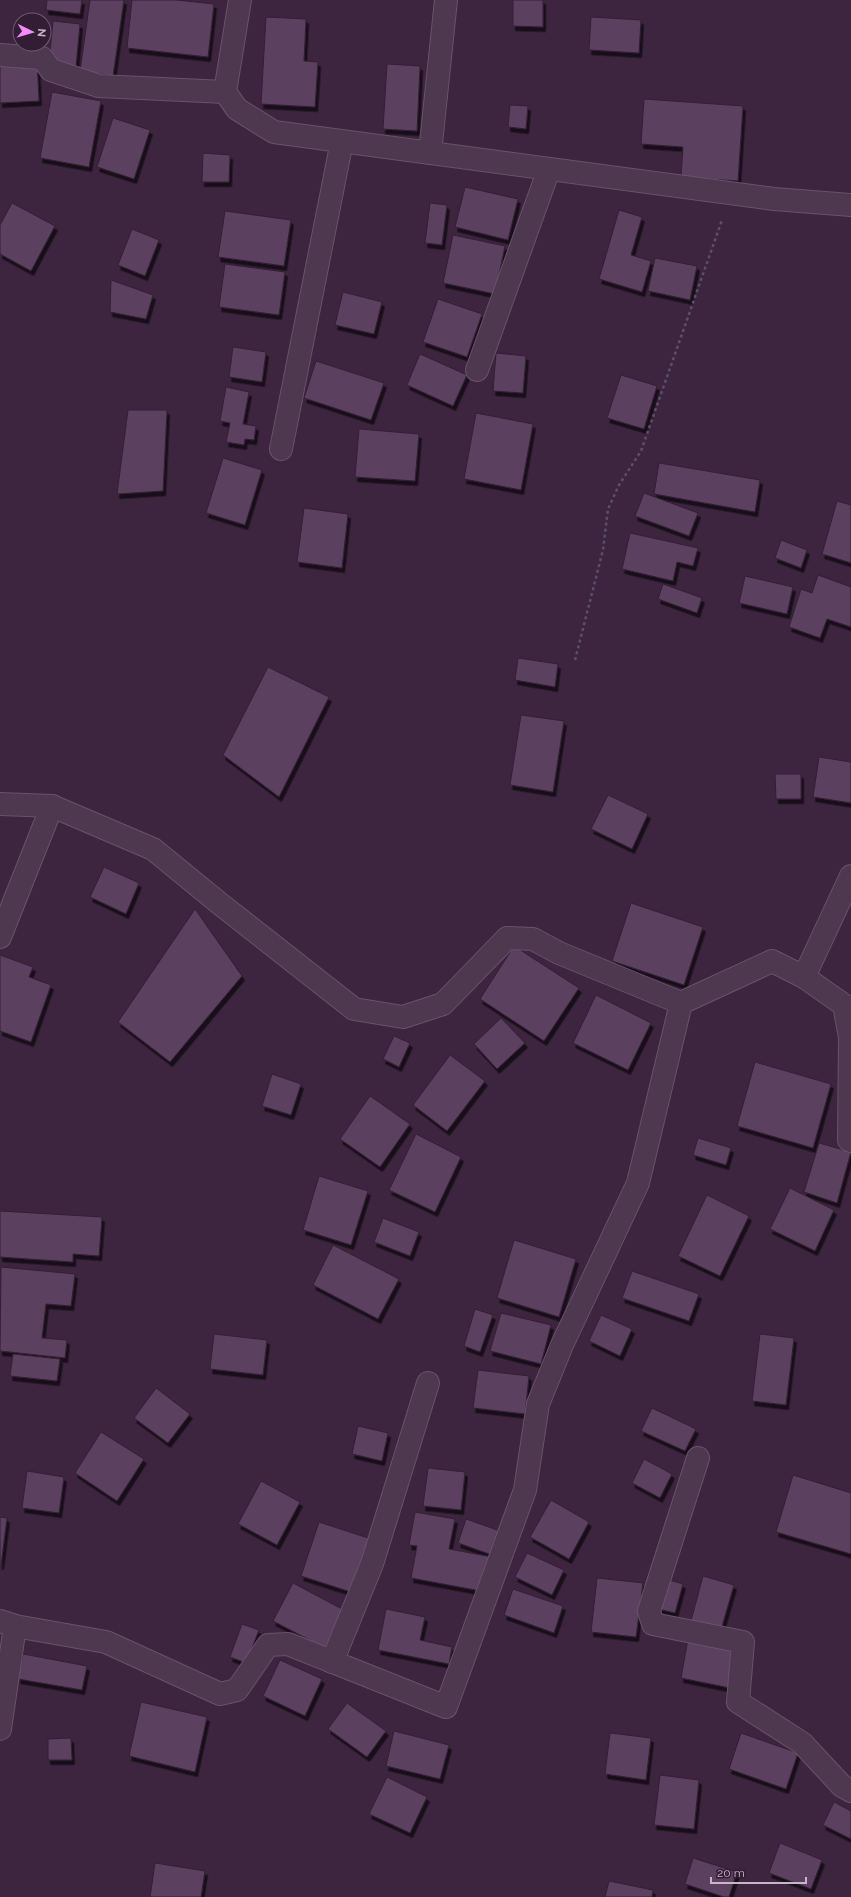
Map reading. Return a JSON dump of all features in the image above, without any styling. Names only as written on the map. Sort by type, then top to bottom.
[{"type":"street","points":[[240,0],[225,92],[237,109],[274,132],[731,193],[851,204]]},
{"type":"street","points":[[430,153],[446,0]]},
{"type":"street","points":[[0,55],[42,58],[50,70],[99,86],[225,92]]},
{"type":"street","points":[[280,449],[342,141]]},
{"type":"street","points":[[477,370],[549,169]]},
{"type":"street","points":[[0,804],[52,806],[153,849],[354,1010],[403,1017],[443,1004],[507,938],[533,939],[558,952],[681,1003],[772,961],[804,977],[844,1005],[850,1037],[849,1140],[851,1141]]},
{"type":"street","points":[[0,937],[52,806]]},
{"type":"street","points":[[804,977],[851,876]]},
{"type":"street","points":[[0,1729],[7,1624],[106,1642],[220,1694],[237,1690],[268,1645],[288,1644],[446,1707],[525,1490],[538,1404],[562,1345],[638,1183],[681,1003]]},
{"type":"street","points":[[332,1662],[372,1564],[428,1383]]},
{"type":"street","points":[[698,1458],[649,1611],[653,1624],[743,1642],[738,1702],[802,1743],[842,1786],[851,1791]]},
{"type":"path","points":[[575,660],[603,550],[608,509],[619,485],[641,452],[731,193]]},
{"type":"building","points":[[47,0],[82,0],[80,14],[46,10]]},
{"type":"building","points":[[90,0],[124,0],[113,76],[80,71]]},
{"type":"building","points":[[132,0],[177,0],[214,4],[208,57],[127,48]]},
{"type":"building","points":[[513,0],[543,0],[543,27],[513,26]]},
{"type":"building","points":[[266,17],[306,19],[304,61],[318,62],[315,107],[261,104]]},
{"type":"building","points":[[591,17],[641,20],[639,53],[589,50]]},
{"type":"building","points":[[53,21],[80,24],[76,66],[49,63],[50,52],[52,52]]},
{"type":"building","points":[[37,60],[39,101],[0,103],[0,62]]},
{"type":"building","points":[[387,64],[420,66],[417,131],[383,129]]},
{"type":"building","points":[[52,92],[101,101],[89,167],[40,158]]},
{"type":"building","points":[[644,99],[743,106],[738,181],[681,177],[683,147],[641,144]]},
{"type":"building","points":[[510,105],[528,106],[526,129],[508,127]]},
{"type":"building","points":[[113,118],[150,130],[134,179],[97,167]]},
{"type":"building","points":[[203,153],[230,155],[229,182],[202,182]]},
{"type":"building","points":[[465,187],[518,199],[508,240],[455,227]]},
{"type":"building","points":[[12,203],[55,226],[31,271],[0,254],[0,225]]},
{"type":"building","points":[[430,203],[447,205],[442,245],[425,243]]},
{"type":"building","points":[[619,210],[642,217],[631,255],[651,261],[642,292],[599,279]]},
{"type":"building","points":[[225,211],[291,220],[284,266],[218,257]]},
{"type":"building","points":[[132,229],[159,240],[145,276],[118,265]]},
{"type":"building","points":[[453,235],[505,246],[495,294],[443,283]]},
{"type":"building","points":[[655,258],[697,266],[690,300],[648,291]]},
{"type":"building","points":[[225,264],[285,272],[279,315],[219,307]]},
{"type":"building","points":[[111,280],[153,295],[146,319],[110,312]]},
{"type":"building","points":[[343,292],[382,302],[374,334],[335,325]]},
{"type":"building","points":[[438,299],[482,314],[467,357],[423,342]]},
{"type":"building","points":[[233,347],[266,352],[262,382],[229,377]]},
{"type":"building","points":[[496,353],[526,356],[523,393],[493,391]]},
{"type":"building","points":[[420,354],[467,375],[453,406],[407,385]]},
{"type":"building","points":[[316,361],[384,383],[371,420],[304,398]]},
{"type":"building","points":[[621,375],[657,386],[644,429],[607,418]]},
{"type":"building","points":[[226,387],[249,392],[243,424],[256,426],[254,440],[245,439],[244,445],[226,442],[230,423],[220,421]]},
{"type":"building","points":[[128,410],[167,410],[163,491],[117,494]]},
{"type":"building","points":[[476,413],[533,424],[521,490],[464,479]]},
{"type":"building","points":[[359,429],[419,434],[415,481],[355,477]]},
{"type":"building","points":[[223,458],[262,470],[245,525],[206,513]]},
{"type":"building","points":[[659,463],[760,480],[755,512],[654,494]]},
{"type":"building","points":[[644,493],[698,513],[689,536],[635,516]]},
{"type":"building","points":[[837,501],[851,505],[851,563],[822,554]]},
{"type":"building","points":[[304,508],[348,514],[342,568],[297,562]]},
{"type":"building","points":[[630,533],[698,548],[693,566],[677,562],[673,581],[622,569]]},
{"type":"building","points":[[781,540],[807,550],[801,568],[775,558]]},
{"type":"building","points":[[818,575],[851,587],[851,627],[827,619],[820,638],[789,627],[801,589],[812,593]]},
{"type":"building","points":[[745,576],[793,587],[787,614],[739,603]]},
{"type":"building","points":[[663,584],[702,598],[697,613],[658,599]]},
{"type":"building","points":[[518,658],[558,664],[555,687],[515,680]]},
{"type":"building","points":[[268,667],[329,697],[279,797],[223,755]]},
{"type":"building","points":[[521,715],[564,721],[553,792],[510,785]]},
{"type":"building","points":[[819,757],[851,762],[851,803],[813,797]]},
{"type":"building","points":[[775,774],[801,774],[801,799],[776,799]]},
{"type":"building","points":[[608,795],[648,814],[632,849],[591,829]]},
{"type":"building","points":[[104,867],[139,883],[126,914],[90,897]]},
{"type":"building","points":[[631,903],[703,927],[684,985],[612,961]]},
{"type":"building","points":[[195,909],[242,976],[170,1062],[118,1022]]},
{"type":"building","points":[[514,946],[579,988],[544,1041],[480,999]]},
{"type":"building","points":[[0,955],[33,967],[29,977],[51,985],[31,1042],[0,1031]]},
{"type":"building","points":[[596,995],[651,1023],[628,1070],[573,1043]]},
{"type":"building","points":[[501,1018],[525,1043],[497,1069],[474,1044]]},
{"type":"building","points":[[394,1036],[410,1043],[399,1067],[383,1059]]},
{"type":"building","points":[[450,1055],[485,1081],[447,1131],[413,1105]]},
{"type":"building","points":[[755,1062],[831,1084],[813,1148],[737,1126]]},
{"type":"building","points":[[272,1074],[301,1084],[291,1115],[262,1106]]},
{"type":"building","points":[[370,1096],[410,1124],[380,1167],[340,1139]]},
{"type":"building","points":[[416,1134],[461,1157],[435,1212],[389,1190]]},
{"type":"building","points":[[698,1138],[731,1148],[726,1165],[693,1155]]},
{"type":"building","points":[[819,1143],[851,1152],[837,1203],[804,1192]]},
{"type":"building","points":[[319,1176],[368,1191],[351,1245],[303,1230]]},
{"type":"building","points":[[790,1188],[834,1210],[815,1251],[770,1229]]},
{"type":"building","points":[[707,1195],[749,1216],[720,1276],[678,1256]]},
{"type":"building","points":[[0,1211],[102,1217],[99,1256],[73,1254],[73,1262],[0,1257]]},
{"type":"building","points":[[383,1218],[419,1232],[410,1256],[374,1242]]},
{"type":"building","points":[[514,1240],[576,1259],[559,1317],[497,1298]]},
{"type":"building","points":[[333,1245],[399,1279],[378,1319],[313,1285]]},
{"type":"building","points":[[1,1267],[75,1274],[71,1306],[46,1304],[42,1338],[67,1340],[65,1358],[0,1351]]},
{"type":"building","points":[[632,1271],[699,1294],[689,1321],[622,1298]]},
{"type":"building","points":[[475,1309],[493,1315],[480,1352],[464,1346]]},
{"type":"building","points":[[501,1313],[551,1325],[541,1364],[490,1351]]},
{"type":"building","points":[[601,1315],[632,1329],[620,1356],[589,1341]]},
{"type":"building","points":[[214,1334],[267,1340],[263,1375],[210,1369]]},
{"type":"building","points":[[760,1334],[794,1338],[786,1405],[752,1401]]},
{"type":"building","points":[[13,1354],[60,1359],[57,1381],[10,1376]]},
{"type":"building","points":[[478,1370],[529,1376],[525,1414],[473,1408]]},
{"type":"building","points":[[156,1388],[190,1414],[168,1443],[134,1418]]},
{"type":"building","points":[[652,1408],[696,1429],[685,1451],[641,1431]]},
{"type":"building","points":[[358,1426],[388,1433],[382,1461],[352,1454]]},
{"type":"building","points":[[101,1432],[144,1459],[117,1501],[75,1473]]},
{"type":"building","points":[[644,1459],[672,1474],[660,1498],[632,1483]]},
{"type":"building","points":[[428,1468],[465,1472],[461,1510],[423,1506]]},
{"type":"building","points":[[27,1471],[64,1477],[59,1513],[22,1508]]},
{"type":"building","points":[[793,1475],[851,1493],[851,1554],[776,1532]]},
{"type":"building","points":[[261,1481],[300,1502],[277,1545],[238,1524]]},
{"type":"building","points":[[551,1500],[589,1522],[569,1559],[530,1537]]},
{"type":"building","points":[[415,1512],[455,1519],[449,1549],[492,1557],[486,1592],[411,1578],[417,1546],[409,1545]]},
{"type":"building","points":[[0,1517],[7,1518],[1,1565],[0,1565]]},
{"type":"building","points":[[466,1519],[500,1531],[492,1555],[458,1543]]},
{"type":"building","points":[[319,1522],[371,1539],[354,1593],[301,1576]]},
{"type":"building","points":[[527,1553],[564,1570],[552,1595],[515,1577]]},
{"type":"building","points":[[703,1576],[734,1585],[721,1630],[691,1621]]},
{"type":"building","points":[[597,1578],[643,1583],[636,1637],[591,1632]]},
{"type":"building","points":[[662,1578],[683,1584],[675,1613],[654,1608]]},
{"type":"building","points":[[293,1583],[344,1610],[325,1648],[273,1621]]},
{"type":"building","points":[[513,1589],[563,1606],[554,1633],[504,1615]]},
{"type":"building","points":[[386,1609],[425,1617],[420,1640],[452,1647],[449,1664],[378,1650]]},
{"type":"building","points":[[242,1624],[259,1630],[246,1663],[230,1657]]},
{"type":"building","points":[[688,1639],[738,1649],[730,1688],[681,1678]]},
{"type":"building","points":[[23,1654],[87,1666],[82,1690],[18,1679]]},
{"type":"building","points":[[280,1660],[322,1679],[305,1716],[263,1696]]},
{"type":"building","points":[[141,1702],[207,1717],[195,1772],[129,1756]]},
{"type":"building","points":[[347,1703],[386,1731],[367,1757],[328,1729]]},
{"type":"building","points":[[394,1731],[449,1745],[440,1779],[386,1766]]},
{"type":"building","points":[[610,1733],[651,1738],[646,1780],[605,1774]]},
{"type":"building","points":[[741,1733],[798,1753],[786,1789],[729,1769]]},
{"type":"building","points":[[71,1738],[72,1760],[48,1760],[48,1739]]},
{"type":"building","points":[[660,1775],[699,1780],[694,1829],[654,1825]]},
{"type":"building","points":[[387,1777],[427,1797],[410,1833],[369,1814]]},
{"type":"building","points":[[834,1802],[851,1811],[851,1839],[823,1825]]},
{"type":"building","points":[[780,1843],[822,1860],[811,1889],[769,1873]]},
{"type":"building","points":[[693,1858],[737,1872],[729,1897],[724,1897],[685,1884]]},
{"type":"building","points":[[155,1863],[205,1871],[201,1897],[150,1897]]},
{"type":"building","points":[[609,1881],[653,1890],[652,1897],[605,1897]]}]
